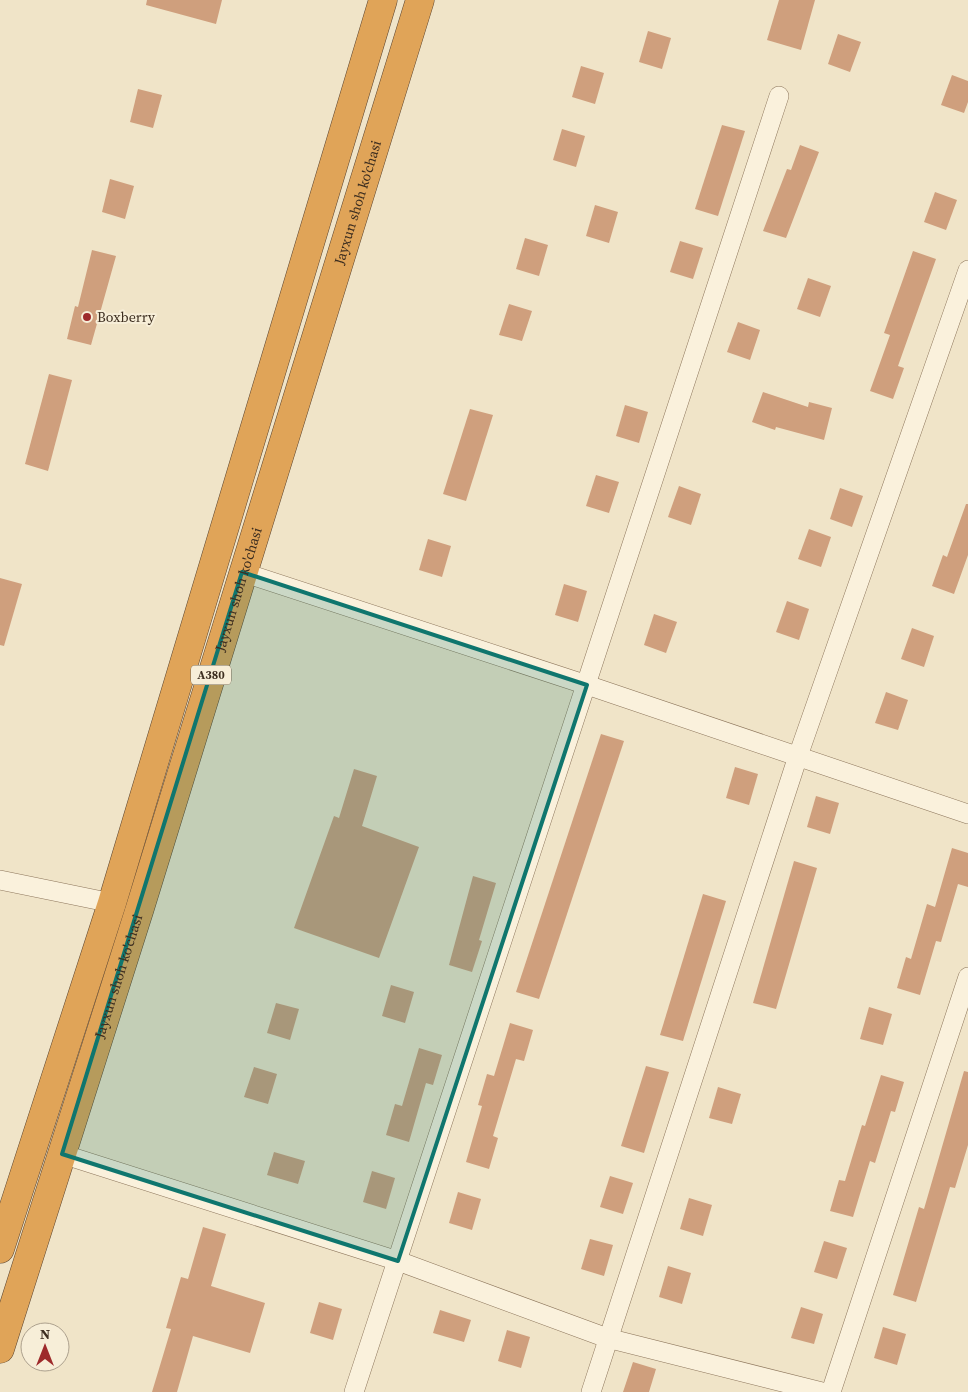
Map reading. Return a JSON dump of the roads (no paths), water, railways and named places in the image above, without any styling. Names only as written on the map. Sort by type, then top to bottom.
[{"type":"highway","name":"A380","points":[[0,1249],[112,903],[383,0]]},
{"type":"highway","name":"Jayxun shoh ko'chasi","points":[[0,1349],[140,908],[242,572],[420,0]]},
{"type":"street","points":[[354,1392],[779,96]]},
{"type":"street","points":[[590,1392],[798,756],[968,270]]},
{"type":"street","points":[[242,572],[587,685],[968,814]]},
{"type":"street","points":[[0,880],[112,903]]},
{"type":"street","points":[[831,1392],[968,976]]},
{"type":"street","points":[[62,1154],[398,1261],[607,1338],[822,1392]]},
{"type":"place","name":"Boxberry","points":[[87,317]]}]
